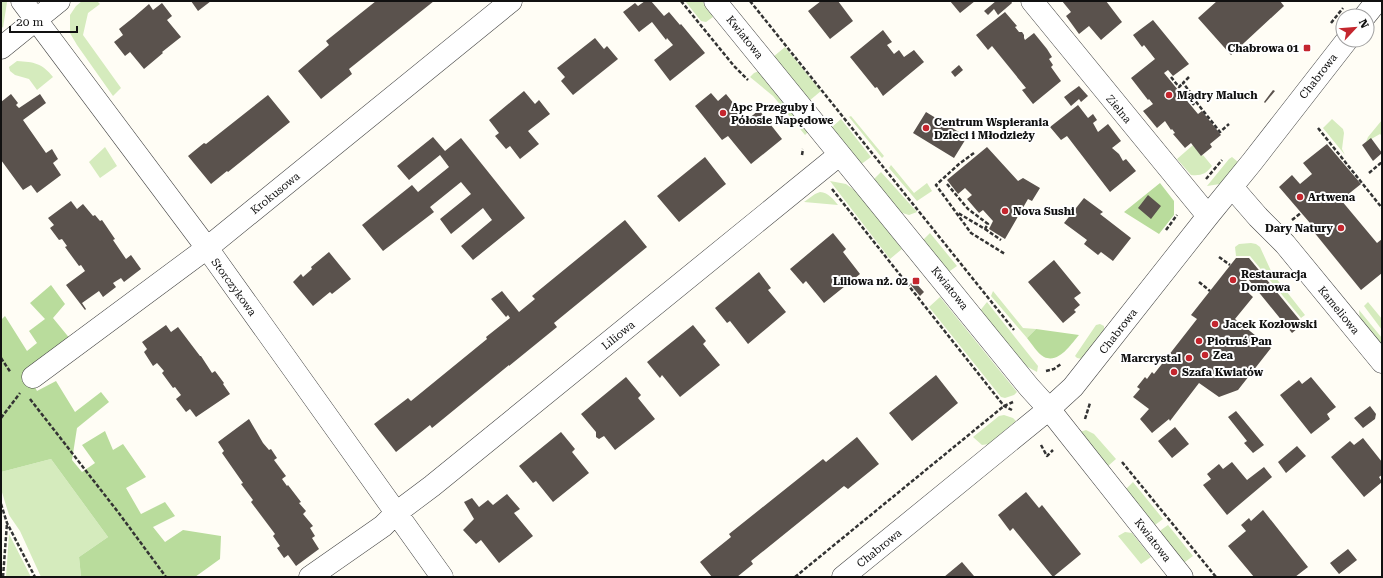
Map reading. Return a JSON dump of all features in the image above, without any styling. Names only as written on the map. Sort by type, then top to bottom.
[{"type":"street","name":"Storczykowa","points":[[22,1],[207,248],[442,577]]},
{"type":"street","points":[[1,48],[59,1]]},
{"type":"street","name":"Krokusowa","points":[[28,388],[207,248],[511,1]]},
{"type":"street","name":"Kwiatowa","points":[[715,1],[925,257],[1029,387],[1049,409],[1182,577]]},
{"type":"street","name":"Zielna","points":[[1032,1],[1208,216]]},
{"type":"street","name":"Chabrowa","points":[[843,577],[1049,409],[1073,387],[1232,187],[1340,48]]},
{"type":"street","name":"Liliowa","points":[[310,577],[383,526],[839,154]]},
{"type":"street","name":"Kameliowa","points":[[1232,187],[1258,217],[1286,244],[1382,362]]},
{"type":"path","points":[[681,1],[734,66],[749,80]]},
{"type":"path","points":[[750,1],[1017,333]]},
{"type":"path","points":[[1171,77],[1179,87],[1189,77]]},
{"type":"path","points":[[1183,83],[1220,132],[1228,124]]},
{"type":"path","points":[[1195,106],[1190,100],[1201,91]]},
{"type":"path","points":[[1318,128],[1382,208]]},
{"type":"path","points":[[801,143],[803,149],[818,171],[1004,406]]},
{"type":"path","points":[[974,153],[958,164],[936,185],[971,233],[1005,254]]},
{"type":"path","points":[[1369,173],[1382,162]]},
{"type":"path","points":[[947,184],[968,209],[988,224],[985,229]]},
{"type":"path","points":[[956,212],[1001,240]]},
{"type":"path","points":[[1165,231],[1179,212]]},
{"type":"path","points":[[1291,221],[1301,213]]},
{"type":"path","points":[[1219,257],[1230,265]]},
{"type":"path","points":[[1199,282],[1210,291]]},
{"type":"path","points":[[795,577],[1004,406],[1016,400],[1046,371],[1054,369],[1065,361]]},
{"type":"path","points":[[1,418],[28,388],[166,577]]},
{"type":"path","points":[[1121,461],[1216,577]]},
{"type":"path","points":[[1,504],[7,523],[35,577]]},
{"type":"path","points":[[3,577],[7,523]]},
{"type":"green space","points":[[1,1],[7,2],[3,28],[1,25]]},
{"type":"green space","points":[[82,1],[97,1],[100,4],[88,13],[83,35],[121,88],[113,96],[70,33],[70,15],[76,6]]},
{"type":"green space","points":[[685,1],[702,1],[713,17],[706,22],[701,21]]},
{"type":"green space","points":[[785,47],[821,91],[809,101],[773,57]]},
{"type":"green space","points":[[17,61],[37,64],[49,72],[53,77],[37,90],[29,79],[15,75],[10,71],[9,67]]},
{"type":"green space","points":[[759,71],[808,132],[805,135],[773,96],[750,77]]},
{"type":"green space","points":[[851,116],[884,156],[882,158],[849,117]]},
{"type":"green space","points":[[841,119],[871,157],[860,165],[831,128]]},
{"type":"green space","points":[[1332,119],[1343,129],[1342,149],[1345,155],[1323,128]]},
{"type":"green space","points":[[1382,120],[1382,136],[1380,134],[1366,142],[1368,137]]},
{"type":"green space","points":[[1193,145],[1201,156],[1203,155],[1212,166],[1208,171],[1200,175],[1191,175],[1177,159]]},
{"type":"green space","points":[[105,147],[117,166],[100,178],[89,162]]},
{"type":"green space","points":[[1232,157],[1238,162],[1220,184],[1207,186],[1229,159]]},
{"type":"green space","points":[[891,165],[914,193],[927,183],[932,191],[917,201],[889,168]]},
{"type":"green space","points":[[881,172],[917,212],[909,215],[899,212],[873,180]]},
{"type":"green space","points":[[830,181],[846,184],[857,192],[902,249],[890,259]]},
{"type":"green space","points":[[1160,183],[1174,201],[1174,215],[1159,234],[1124,212]]},
{"type":"green space","points":[[820,192],[828,195],[838,205],[804,202]]},
{"type":"green space","points":[[930,233],[957,266],[947,273],[922,241]]},
{"type":"green space","points":[[1251,243],[1260,247],[1272,273],[1305,315],[1301,318],[1250,256],[1236,256],[1235,247],[1239,244]]},
{"type":"green space","points":[[51,285],[65,304],[53,318],[71,340],[26,370],[37,391],[56,381],[75,412],[101,392],[109,402],[77,428],[72,460],[82,472],[95,463],[82,445],[105,431],[113,450],[123,444],[146,477],[126,488],[141,514],[165,502],[175,516],[153,527],[165,542],[183,530],[221,536],[220,559],[195,577],[81,577],[79,557],[108,537],[51,459],[1,472],[1,320],[5,316],[27,351],[37,343],[29,331],[45,319],[30,303]]},
{"type":"green space","points":[[993,291],[1023,328],[1036,329],[1027,338],[991,296]]},
{"type":"green space","points":[[940,297],[1017,392],[1014,395],[1005,398],[1001,397],[929,307]]},
{"type":"green space","points":[[987,302],[1038,366],[1037,372],[1024,365],[979,312]]},
{"type":"green space","points":[[1368,302],[1382,319],[1382,330],[1364,306]]},
{"type":"green space","points":[[1359,310],[1382,338],[1382,346],[1360,320]]},
{"type":"green space","points":[[1100,324],[1104,326],[1104,332],[1082,359],[1077,358],[1075,356],[1096,325]]},
{"type":"green space","points":[[1036,329],[1079,335],[1064,352],[1055,358],[1049,358],[1044,357],[1039,353],[1027,338]]},
{"type":"green space","points":[[1004,415],[1013,418],[1016,421],[989,444],[982,445],[973,437],[999,416]]},
{"type":"green space","points":[[1086,430],[1094,434],[1116,459],[1108,466],[1080,432]]},
{"type":"green space","points":[[51,459],[108,537],[79,557],[81,577],[41,577],[20,531],[9,515],[1,489],[1,472]]},
{"type":"green space","points":[[1133,482],[1163,519],[1155,525],[1126,489]]},
{"type":"green space","points":[[1168,525],[1193,556],[1185,562],[1159,533]]},
{"type":"green space","points":[[1125,532],[1132,533],[1151,557],[1141,564],[1118,536]]},
{"type":"green space","points":[[9,534],[31,577],[6,577]]},
{"type":"building","points":[[191,1],[211,1],[198,11]]},
{"type":"building","points":[[376,1],[434,1],[349,69],[352,74],[321,99],[298,71],[329,45],[326,41]]},
{"type":"building","points":[[645,1],[651,1],[664,16],[669,12],[705,53],[670,81],[654,60],[673,45],[667,38],[666,40],[652,22],[639,32],[623,12],[635,3],[638,6]]},
{"type":"building","points":[[821,1],[838,1],[853,21],[830,39],[808,11]]},
{"type":"building","points":[[950,1],[975,1],[960,13]]},
{"type":"building","points":[[996,1],[1011,1],[1012,3],[998,15],[994,9],[988,15],[984,11]]},
{"type":"building","points":[[1062,1],[1106,1],[1122,22],[1101,40],[1089,26],[1079,34],[1066,16],[1071,12]]},
{"type":"building","points":[[1217,1],[1280,1],[1284,6],[1231,55],[1198,18]]},
{"type":"building","points":[[162,3],[172,16],[167,20],[181,37],[144,69],[130,52],[125,56],[114,42],[123,35],[119,29],[149,4],[153,10]]},
{"type":"building","points":[[1005,12],[1017,26],[1015,27],[1019,32],[1022,32],[1025,40],[1034,33],[1047,49],[1052,57],[1049,59],[1053,65],[1051,67],[1061,81],[1033,104],[1022,90],[1026,88],[992,46],[988,50],[976,35]]},
{"type":"building","points":[[1153,20],[1189,64],[1173,76],[1168,70],[1164,73],[1198,114],[1202,111],[1221,135],[1210,144],[1212,147],[1201,156],[1191,143],[1185,148],[1173,134],[1175,133],[1165,121],[1157,128],[1143,111],[1153,104],[1149,99],[1148,100],[1131,78],[1155,59],[1144,45],[1142,47],[1133,35]]},
{"type":"building","points":[[883,30],[892,42],[887,45],[894,54],[899,50],[904,57],[914,50],[924,62],[883,96],[877,87],[875,88],[850,57]]},
{"type":"building","points":[[595,38],[604,49],[607,46],[618,59],[573,95],[561,81],[565,77],[557,68]]},
{"type":"building","points":[[959,65],[963,70],[955,77],[951,72]]},
{"type":"building","points":[[1079,86],[1088,96],[1081,102],[1079,99],[1071,106],[1064,97]]},
{"type":"building","points":[[1273,90],[1275,91],[1265,103],[1264,102]]},
{"type":"building","points":[[524,91],[535,104],[539,100],[550,114],[528,131],[539,144],[520,159],[510,146],[506,149],[495,136],[499,133],[489,120]]},
{"type":"building","points":[[711,93],[718,101],[726,94],[747,120],[759,110],[782,139],[751,164],[728,136],[722,140],[695,106]]},
{"type":"building","points":[[11,94],[18,103],[16,105],[19,108],[40,94],[46,103],[23,120],[46,153],[52,149],[58,159],[53,163],[61,175],[37,193],[31,185],[23,190],[1,160],[1,102]]},
{"type":"building","points":[[268,95],[290,122],[211,184],[188,156],[204,143],[206,144]]},
{"type":"building","points":[[1078,105],[1088,118],[1093,114],[1097,120],[1093,123],[1098,132],[1108,124],[1121,141],[1112,148],[1119,154],[1123,161],[1126,159],[1136,171],[1110,192],[1067,136],[1061,140],[1050,127]]},
{"type":"building","points":[[926,112],[967,137],[954,158],[913,133]]},
{"type":"building","points":[[433,137],[445,151],[461,138],[525,218],[473,260],[461,246],[492,220],[483,208],[451,234],[440,219],[471,194],[461,182],[430,207],[434,212],[383,251],[362,225],[412,185],[418,192],[449,167],[440,155],[409,180],[397,166]]},
{"type":"building","points":[[1371,138],[1382,153],[1373,161],[1362,145]]},
{"type":"building","points":[[1327,144],[1361,184],[1341,200],[1377,243],[1382,239],[1382,273],[1361,290],[1309,226],[1311,224],[1279,187],[1292,175],[1300,184],[1312,174],[1303,163]]},
{"type":"building","points":[[987,147],[1018,181],[1023,178],[1040,188],[1032,201],[1028,199],[1005,239],[989,229],[993,221],[983,210],[979,213],[967,199],[972,195],[965,188],[958,194],[947,180]]},
{"type":"building","points":[[705,157],[726,184],[679,222],[657,196]]},
{"type":"building","points":[[1148,195],[1161,206],[1151,219],[1138,208]]},
{"type":"building","points":[[1084,198],[1103,212],[1100,214],[1131,238],[1113,261],[1101,252],[1098,255],[1084,244],[1087,240],[1064,223]]},
{"type":"building","points":[[71,201],[77,209],[83,204],[93,216],[95,215],[100,221],[102,220],[126,259],[131,255],[141,269],[124,282],[121,278],[113,283],[116,287],[103,297],[99,291],[82,303],[86,309],[85,310],[66,285],[85,271],[81,265],[79,266],[65,247],[67,246],[62,239],[59,240],[50,228],[54,225],[48,218]]},
{"type":"building","points":[[625,220],[647,247],[554,323],[557,327],[432,428],[430,425],[396,452],[374,424],[408,398],[411,401],[487,339],[486,337],[510,318],[508,315],[506,317],[491,299],[502,291],[519,312],[535,299],[532,296]]},
{"type":"building","points":[[833,233],[846,249],[843,252],[860,274],[824,303],[806,281],[803,284],[790,269]]},
{"type":"building","points":[[329,252],[351,279],[332,294],[330,292],[313,306],[293,282],[301,274],[303,277],[312,269],[311,267]]},
{"type":"building","points":[[1236,258],[1249,258],[1303,324],[1292,333],[1248,279],[1241,286],[1253,297],[1235,319],[1271,348],[1238,390],[1219,397],[1199,383],[1170,421],[1169,419],[1152,433],[1140,419],[1149,409],[1133,397],[1140,389],[1137,387],[1145,377],[1147,379],[1152,372],[1154,374],[1197,319],[1191,315]]},
{"type":"building","points":[[1054,260],[1081,293],[1074,298],[1080,305],[1074,310],[1076,312],[1063,323],[1028,282]]},
{"type":"building","points":[[759,272],[771,288],[768,290],[786,312],[748,344],[730,321],[727,323],[715,308]]},
{"type":"building","points":[[914,281],[924,292],[920,296],[910,284]]},
{"type":"building","points":[[166,325],[171,332],[178,327],[201,356],[212,373],[215,371],[230,394],[196,417],[190,409],[186,412],[176,399],[181,395],[175,387],[173,388],[162,373],[164,371],[157,363],[153,366],[144,352],[147,349],[142,342]]},
{"type":"building","points":[[693,325],[706,341],[703,344],[720,365],[680,397],[662,375],[660,378],[647,362]]},
{"type":"building","points":[[936,375],[958,403],[912,441],[889,413]]},
{"type":"building","points":[[626,377],[641,395],[638,398],[655,419],[615,450],[604,436],[599,439],[596,437],[596,432],[581,414]]},
{"type":"building","points":[[1311,377],[1336,407],[1327,414],[1330,419],[1311,434],[1280,395],[1299,380],[1302,384]]},
{"type":"building","points":[[1370,406],[1376,414],[1375,419],[1363,428],[1354,418]]},
{"type":"building","points":[[1236,411],[1264,445],[1253,453],[1244,443],[1247,441],[1228,417]]},
{"type":"building","points":[[249,419],[263,443],[269,450],[271,449],[277,458],[274,460],[286,476],[282,479],[301,502],[299,503],[306,511],[303,514],[313,526],[310,528],[315,536],[312,538],[319,549],[296,566],[288,555],[284,558],[277,548],[280,546],[273,536],[275,534],[251,502],[253,500],[241,484],[243,483],[222,453],[224,451],[218,442]]},
{"type":"building","points":[[1175,427],[1189,444],[1172,458],[1158,441]]},
{"type":"building","points":[[561,432],[575,449],[572,452],[589,473],[553,502],[536,481],[533,483],[519,466]]},
{"type":"building","points":[[857,437],[879,464],[848,489],[844,486],[751,561],[753,564],[737,577],[712,577],[700,562],[731,537],[729,534],[823,459],[826,462]]},
{"type":"building","points":[[1363,438],[1382,462],[1382,475],[1379,477],[1382,482],[1364,497],[1331,457],[1350,441],[1354,445]]},
{"type":"building","points":[[1297,446],[1306,456],[1286,473],[1278,462]]},
{"type":"building","points":[[1232,462],[1247,480],[1264,467],[1272,477],[1227,515],[1203,485],[1211,479],[1207,474],[1219,464],[1223,469]]},
{"type":"building","points":[[1026,492],[1039,508],[1042,505],[1081,554],[1053,577],[1013,528],[1010,531],[998,515]]},
{"type":"building","points":[[507,494],[520,509],[514,513],[533,536],[499,563],[481,540],[476,544],[463,530],[474,519],[464,502],[472,498],[479,507],[488,500],[493,505]]},
{"type":"building","points":[[1263,510],[1308,567],[1295,577],[1254,577],[1228,546],[1246,531],[1241,525],[1249,518],[1251,521]]},
{"type":"building","points":[[1348,549],[1357,560],[1339,574],[1330,563]]},
{"type":"building","points":[[962,562],[974,576],[973,577],[944,577]]},
{"type":"place","name":"Chabrowa 01","points":[[1307,48]]},
{"type":"place","name":"Mądry Maluch","points":[[1169,95]]},
{"type":"place","name":"Apc Przeguby i Półosie Napędowe","points":[[723,113]]},
{"type":"place","name":"Centrum Wspierania Dzieci i Młodzieży","points":[[926,128]]},
{"type":"place","name":"Artwena","points":[[1300,197]]},
{"type":"place","name":"Nova Sushi","points":[[1005,211]]},
{"type":"place","name":"Dary Natury","points":[[1341,228]]},
{"type":"place","name":"Restauracja Domowa","points":[[1233,280]]},
{"type":"place","name":"Liliowa nż. 02","points":[[916,281]]},
{"type":"place","name":"Jacek Kozłowski","points":[[1215,324]]},
{"type":"place","name":"Piotruś Pan","points":[[1199,341]]},
{"type":"place","name":"Zea","points":[[1205,355]]},
{"type":"place","name":"Marcrystal","points":[[1189,358]]},
{"type":"place","name":"Szafa Kwiatów","points":[[1174,372]]}]
